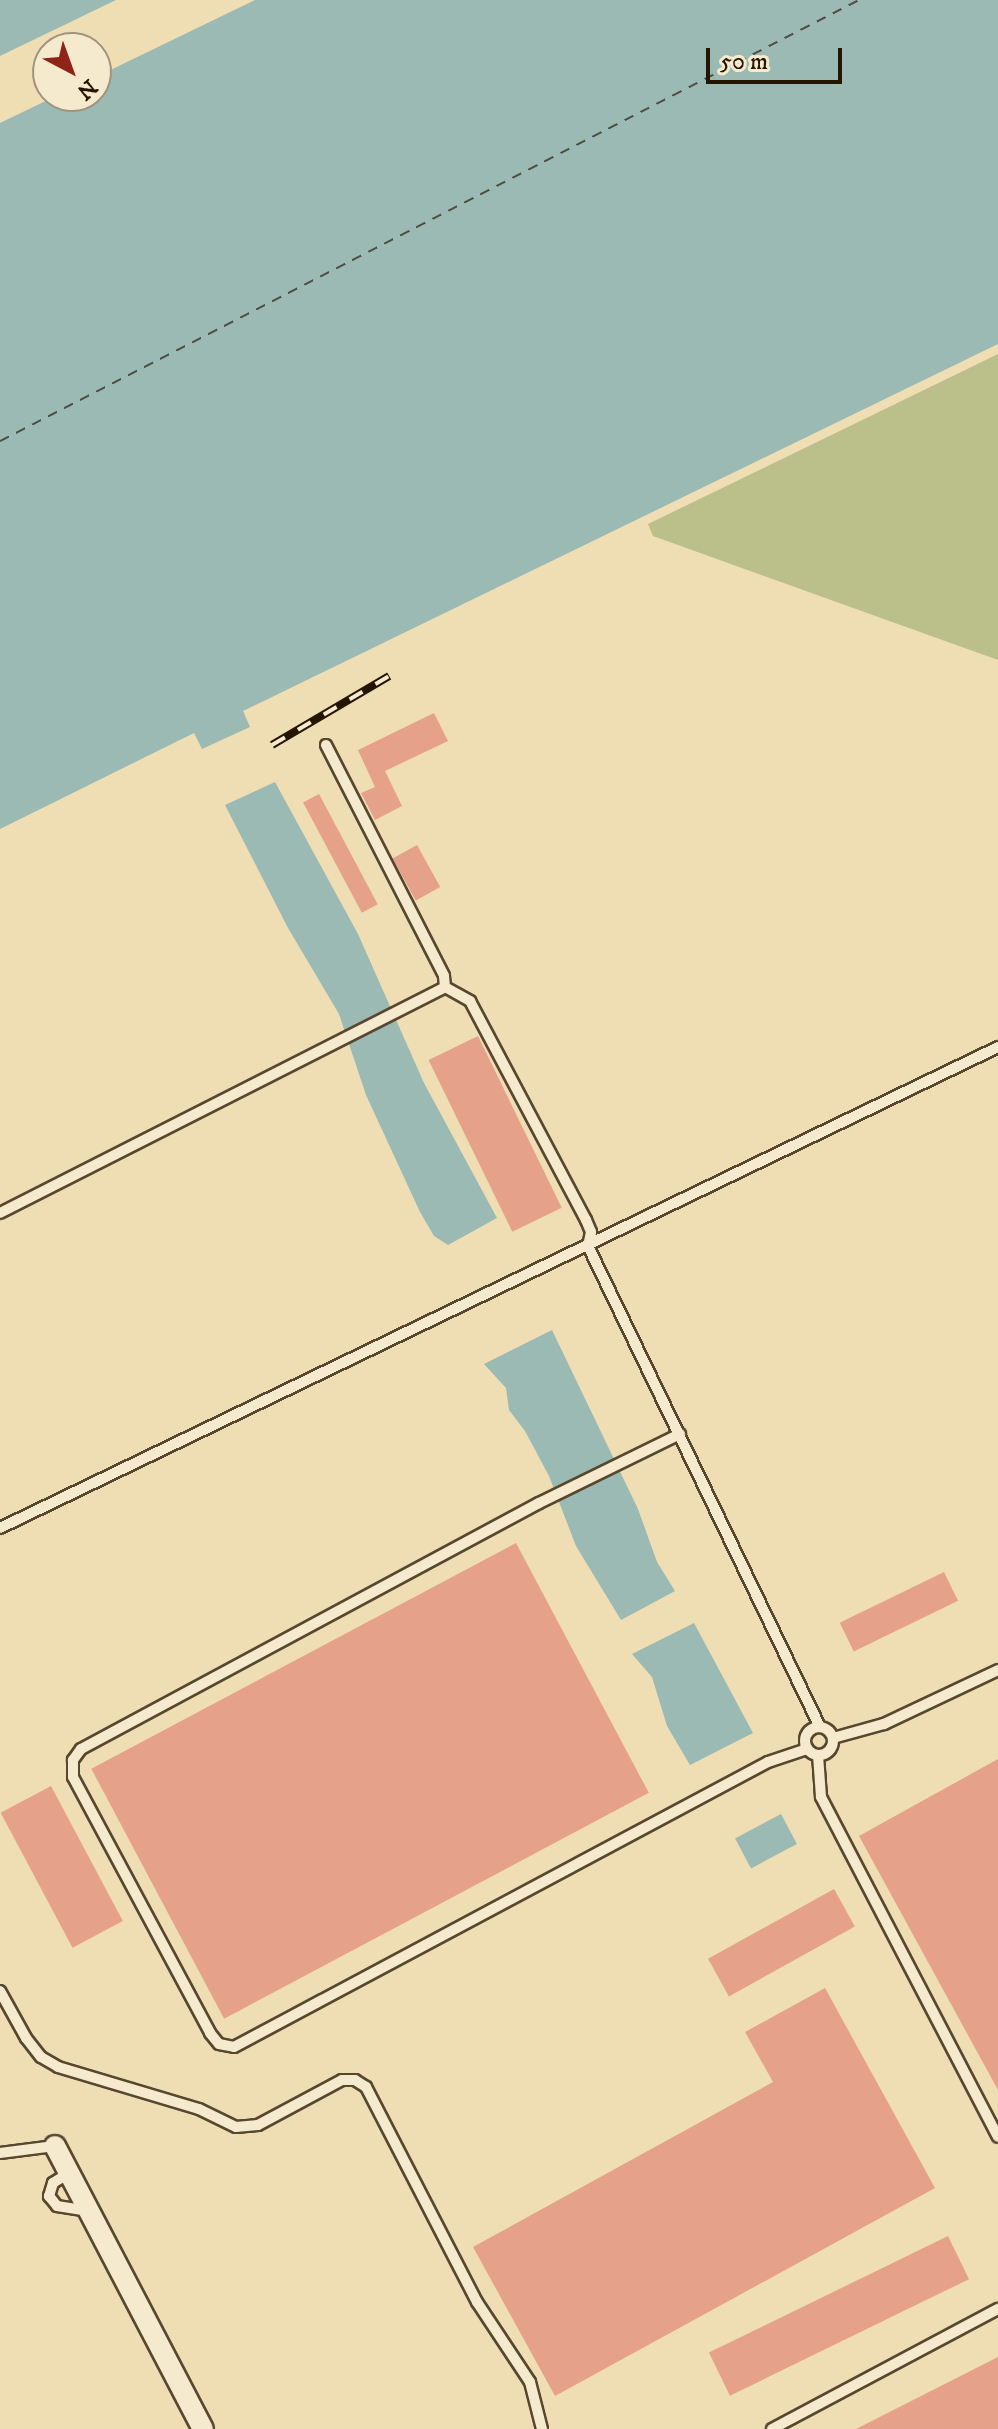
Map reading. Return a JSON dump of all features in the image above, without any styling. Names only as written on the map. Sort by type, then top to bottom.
[{"type":"street","points":[[55,2146],[203,2429]]},
{"type":"lane","points":[[326,745],[444,976],[445,987]]},
{"type":"lane","points":[[0,1213],[445,987]]},
{"type":"lane","points":[[445,987],[470,1001],[586,1220],[591,1232],[588,1246],[820,1727],[833,1738]]},
{"type":"lane","points":[[0,1528],[998,1047]]},
{"type":"lane","points":[[680,1434],[539,1503],[95,1741],[81,1749],[73,1760],[73,1777],[210,2033],[226,2047],[243,2043],[768,1762],[807,1749],[818,1755],[830,1751],[833,1738]]},
{"type":"lane","points":[[833,1738],[884,1724],[998,1670]]},
{"type":"lane","points":[[807,1749],[805,1740],[808,1732],[820,1727]]},
{"type":"lane","points":[[818,1755],[821,1797],[998,2137]]},
{"type":"lane","points":[[0,1991],[26,2038],[41,2057],[58,2067],[199,2109],[243,2129],[258,2125],[342,2080],[355,2080],[366,2087],[477,2302],[530,2382],[542,2429]]},
{"type":"lane","points":[[0,2153],[55,2146]]},
{"type":"lane","points":[[69,2173],[53,2183],[49,2196],[57,2206],[89,2211]]},
{"type":"lane","points":[[772,2429],[998,2309]]},
{"type":"green space","points":[[998,354],[998,660],[653,536],[648,524]]},
{"type":"water","points":[[0,0],[116,0],[50,32],[32,32],[32,41],[0,56]]},
{"type":"water","points":[[255,0],[998,0],[998,344],[243,711],[250,727],[202,749],[194,733],[0,829],[0,123],[32,108],[32,112],[112,112],[112,69]]},
{"type":"water","points":[[275,782],[358,934],[424,1083],[497,1218],[448,1245],[434,1236],[420,1212],[366,1095],[339,1014],[288,928],[225,805]]},
{"type":"water","points":[[552,1330],[638,1509],[657,1562],[675,1591],[621,1620],[576,1546],[549,1476],[525,1431],[509,1410],[506,1388],[484,1364]]},
{"type":"water","points":[[694,1623],[753,1733],[690,1765],[667,1726],[652,1677],[632,1654]]},
{"type":"water","points":[[781,1814],[797,1844],[751,1868],[735,1838]]},
{"type":"building","points":[[434,713],[448,741],[385,771],[402,806],[375,820],[361,793],[375,787],[358,750]]},
{"type":"building","points":[[319,794],[378,904],[362,913],[303,802]]},
{"type":"building","points":[[417,845],[440,887],[416,901],[393,859]]},
{"type":"building","points":[[478,1036],[562,1208],[512,1232],[429,1060]]},
{"type":"building","points":[[516,1543],[649,1793],[224,2019],[91,1769]]},
{"type":"building","points":[[944,1572],[958,1601],[854,1652],[840,1623]]},
{"type":"building","points":[[998,1759],[998,2090],[859,1836]]},
{"type":"building","points":[[51,1786],[123,1921],[73,1948],[1,1813]]},
{"type":"building","points":[[834,1889],[855,1927],[729,1996],[708,1959]]},
{"type":"building","points":[[825,1988],[935,2188],[555,2396],[473,2247],[773,2082],[745,2032]]},
{"type":"building","points":[[948,2236],[969,2279],[730,2396],[709,2353]]},
{"type":"building","points":[[998,2357],[998,2429],[856,2429]]},
{"type":"ferry route","points":[[0,441],[859,0]]},
{"type":"railway","points":[[272,745],[389,676]]}]
